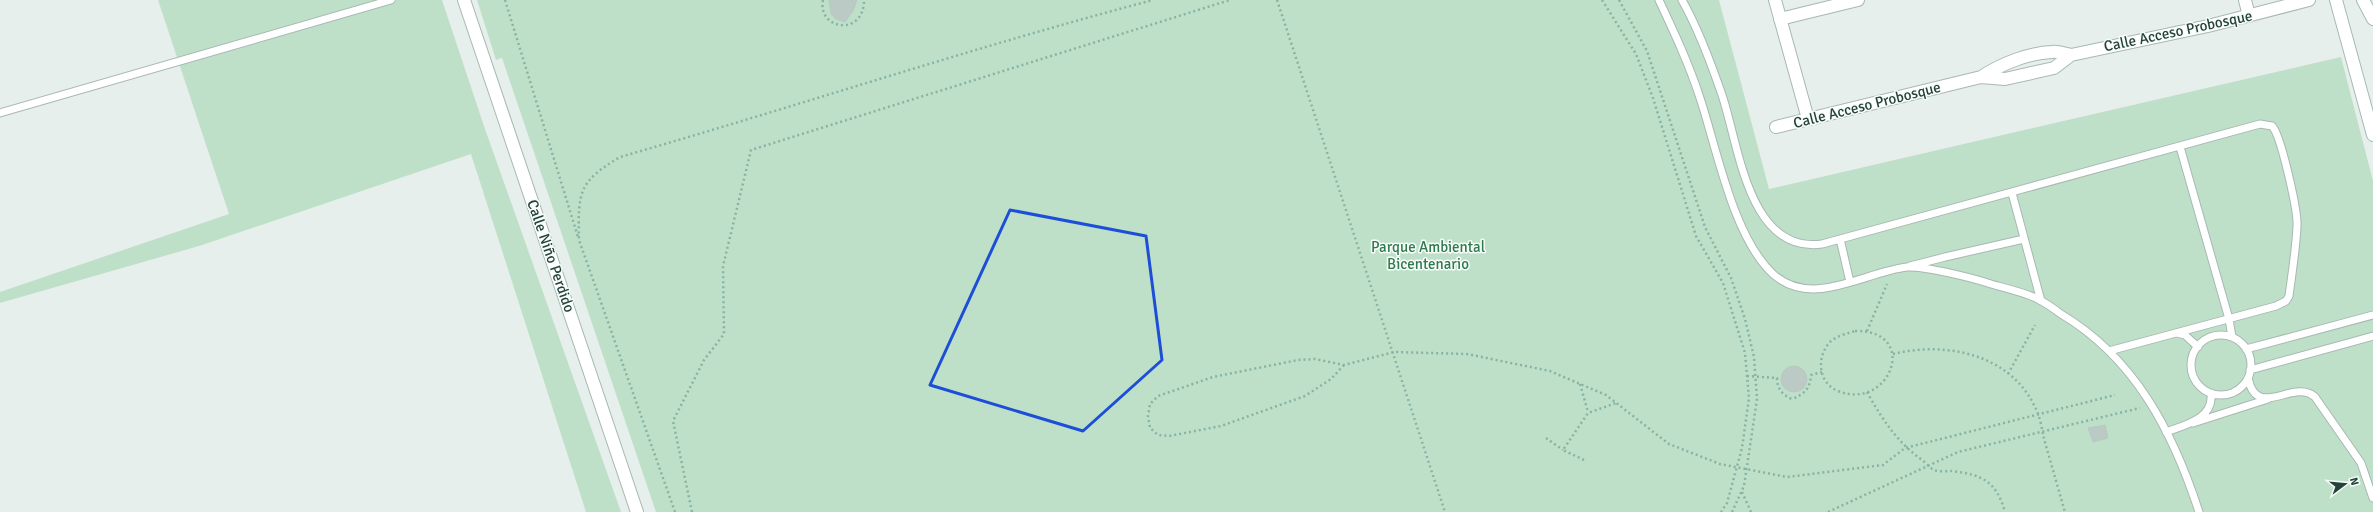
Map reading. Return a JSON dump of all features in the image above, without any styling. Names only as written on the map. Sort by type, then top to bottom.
[{"type":"street","name":"Calle Niño Perdido","points":[[464,0],[637,512]]},
{"type":"street","points":[[1775,0],[1808,119]]},
{"type":"street","points":[[1780,19],[1858,0]]},
{"type":"street","points":[[2245,0],[2249,16]]},
{"type":"street","name":"Calle Acceso Probosque","points":[[1981,77],[1999,65],[2030,57],[2052,52],[2071,55],[2249,16],[2309,0]]},
{"type":"street","points":[[2336,0],[2373,135]]},
{"type":"street","points":[[2363,0],[2373,18]]},
{"type":"street","name":"Calle Acceso Probosque","points":[[1776,127],[1981,77],[2005,79],[2054,68],[2071,55]]},
{"type":"lane","points":[[0,113],[391,0]]},
{"type":"lane","points":[[1659,0],[1689,66],[1735,208],[1758,256],[1774,274],[1786,283],[1800,288],[1830,288],[1945,257],[2024,240]]},
{"type":"lane","points":[[1682,0],[1711,64],[1752,197],[1770,226],[1784,237],[1797,243],[1809,245],[1840,239],[2260,124],[2272,126],[2277,133],[2297,225],[2289,296],[2286,301],[2276,306],[2109,351]]},
{"type":"lane","points":[[2180,147],[2229,319],[2232,337]]},
{"type":"lane","points":[[2012,193],[2041,302]]},
{"type":"lane","points":[[1840,239],[1850,282]]},
{"type":"lane","points":[[1908,267],[1980,280],[2041,302],[2084,328],[2109,351],[2142,387],[2166,432],[2199,512]]},
{"type":"lane","points":[[2246,349],[2373,315]]},
{"type":"lane","points":[[2176,333],[2186,336],[2198,347]]},
{"type":"lane","points":[[2213,336],[2232,337],[2246,349],[2250,358],[2248,378],[2242,386],[2234,392],[2224,395],[2211,393],[2197,383],[2193,374],[2193,355],[2198,347],[2213,336]]},
{"type":"lane","points":[[2250,370],[2373,336]]},
{"type":"lane","points":[[2248,378],[2250,388],[2258,396],[2268,398]]},
{"type":"lane","points":[[2166,432],[2268,398],[2300,390],[2310,392],[2361,463],[2373,498]]},
{"type":"lane","points":[[2193,423],[2206,412],[2210,405],[2211,393]]},
{"type":"path","points":[[505,0],[579,240],[675,512]]},
{"type":"path","points":[[823,0],[823,11],[826,16],[831,21],[844,25],[857,20],[862,14],[864,0]]},
{"type":"path","points":[[579,240],[578,214],[582,189],[597,171],[620,157],[780,111],[1072,21],[1153,0]]},
{"type":"path","points":[[692,512],[673,421],[704,360],[724,334],[723,266],[751,150],[1230,0]]},
{"type":"path","points":[[1277,0],[1394,352],[1445,512]]},
{"type":"path","points":[[1602,0],[1636,54],[1653,98],[1696,236],[1723,283],[1739,330],[1747,376],[1749,398],[1742,448],[1727,503],[1721,512]]},
{"type":"path","points":[[1619,0],[1647,51],[1705,227],[1731,278],[1745,319],[1754,357],[1757,399],[1747,469],[1742,491],[1732,512]]},
{"type":"path","points":[[1867,331],[1893,271]]},
{"type":"path","points":[[2008,374],[2035,325]]},
{"type":"path","points":[[1855,331],[1867,331],[1887,342],[1893,354],[1893,365],[1889,375],[1877,386],[1867,392],[1855,394],[1834,390],[1825,382],[1822,372],[1823,352],[1831,342],[1855,331]]},
{"type":"path","points":[[1893,354],[1907,350],[1969,353],[1986,360],[2008,374],[2022,386],[2036,407],[2065,512]]},
{"type":"path","points":[[1344,365],[1331,379],[1305,396],[1221,426],[1169,436],[1158,435],[1150,428],[1148,416],[1150,404],[1158,396],[1213,377],[1285,362],[1315,359],[1344,365],[1394,352],[1467,354],[1550,371],[1606,395],[1669,444],[1720,464],[1787,477],[1884,465],[1905,448],[2115,395]]},
{"type":"path","points":[[1747,376],[1777,378],[1779,390],[1785,396],[1792,399],[1806,391],[1810,384],[1811,375],[1822,372]]},
{"type":"path","points":[[1580,384],[1588,413]]},
{"type":"path","points":[[1867,392],[1894,435],[1905,448],[1934,470],[1970,474],[1983,478],[1992,484],[2001,499],[2005,512]]},
{"type":"path","points":[[1564,450],[1588,413],[1617,403]]},
{"type":"path","points":[[1828,512],[1928,465],[1971,448],[2152,405]]},
{"type":"path","points":[[1546,438],[1564,450],[1584,460]]},
{"type":"path","points":[[1742,491],[1751,512]]},
{"type":"highlighted area","points":[[1010,210],[1146,236],[1162,360],[1083,431],[930,385]]},
{"type":"green space","points":[[158,0],[442,0],[485,129],[621,512],[586,512],[471,154],[199,246],[0,303],[0,292],[229,214]]},
{"type":"green space","name":"Parque Ambiental Bicentenario","points":[[477,0],[1719,0],[1769,189],[2341,57],[2373,181],[2373,512],[656,512],[502,58],[496,60]]},
{"type":"building","points":[[829,0],[857,0],[853,11],[845,22],[836,19],[831,14]]},
{"type":"building","points":[[1794,366],[1803,370],[1807,379],[1803,388],[1794,392],[1785,388],[1781,379],[1785,370]]},
{"type":"building","points":[[2105,425],[2108,438],[2093,442],[2088,428]]}]
